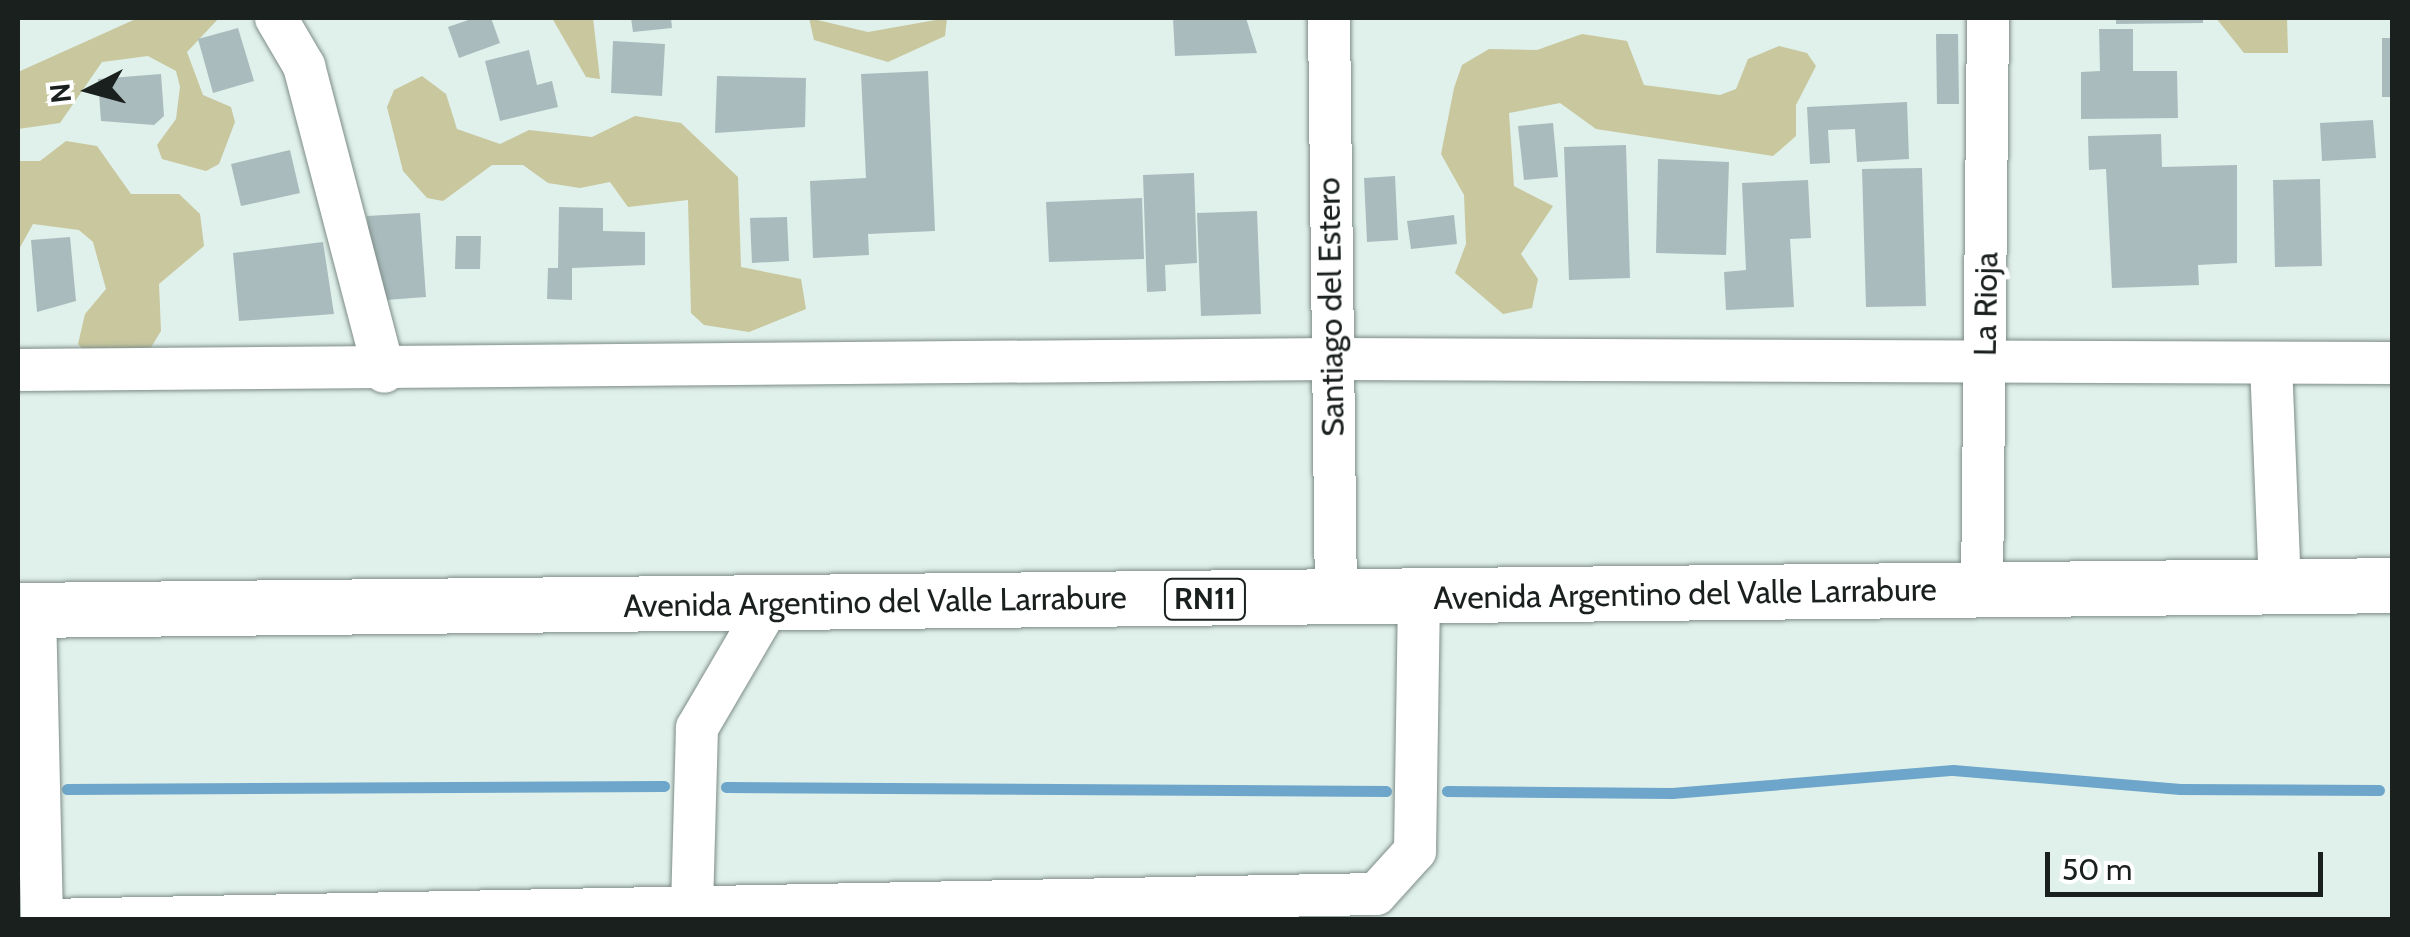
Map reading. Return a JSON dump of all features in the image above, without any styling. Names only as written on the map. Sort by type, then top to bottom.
[{"type":"highway","name":"Avenida Argentino del Valle Larrabure","points":[[26,610],[2392,586]]},
{"type":"street","points":[[276,18],[304,66],[384,372]]},
{"type":"street","name":"Santiago del Estero","points":[[1329,18],[1330,359],[1336,597]]},
{"type":"street","name":"La Rioja","points":[[1982,592],[1988,18]]},
{"type":"street","points":[[18,370],[384,372],[1330,359],[2392,363]]},
{"type":"street","points":[[2270,363],[2280,587]]},
{"type":"street","points":[[26,610],[44,920],[692,907],[832,912],[1376,894],[1415,852],[1419,596]]},
{"type":"street","points":[[692,907],[696,728],[770,603]]},
{"type":"green space","points":[[138,18],[219,18],[187,52],[203,95],[231,107],[235,122],[219,164],[206,171],[162,159],[157,145],[176,119],[180,87],[176,71],[148,56],[102,62],[60,123],[18,129],[18,72]]},
{"type":"green space","points":[[552,18],[593,18],[600,79],[586,77]]},
{"type":"green space","points":[[809,18],[868,32],[947,18],[945,36],[888,62],[814,40]]},
{"type":"green space","points":[[2216,18],[2287,18],[2288,53],[2244,53]]},
{"type":"green space","points":[[1582,34],[1627,41],[1644,85],[1720,95],[1736,89],[1748,59],[1779,46],[1807,53],[1816,66],[1796,105],[1796,136],[1773,156],[1596,129],[1560,103],[1509,113],[1514,186],[1553,206],[1521,254],[1538,279],[1532,308],[1503,314],[1455,273],[1466,244],[1464,195],[1441,154],[1454,88],[1462,65],[1489,49],[1537,50]]},
{"type":"green space","points":[[422,76],[446,94],[457,129],[500,144],[529,130],[592,137],[635,116],[681,123],[738,177],[741,267],[801,279],[806,309],[749,332],[704,325],[691,313],[688,200],[628,207],[610,182],[580,188],[548,183],[523,165],[492,165],[443,201],[427,198],[403,171],[387,107],[394,90]]},
{"type":"green space","points":[[66,141],[97,146],[131,194],[179,194],[200,214],[204,246],[159,284],[161,331],[147,354],[88,355],[78,344],[85,314],[106,289],[93,242],[79,230],[33,224],[18,251],[18,161],[40,161]]},
{"type":"building","points":[[474,18],[491,18],[500,43],[459,58],[448,27]]},
{"type":"building","points":[[631,18],[671,18],[672,28],[633,32]]},
{"type":"building","points":[[1173,18],[1246,18],[1257,53],[1175,56]]},
{"type":"building","points":[[2116,18],[2203,18],[2203,23],[2116,24]]},
{"type":"building","points":[[238,28],[254,81],[213,93],[198,39]]},
{"type":"building","points":[[2099,29],[2133,29],[2133,71],[2177,71],[2178,118],[2081,119],[2081,72],[2100,71]]},
{"type":"building","points":[[1936,34],[1958,34],[1959,104],[1937,104]]},
{"type":"building","points":[[2382,38],[2392,38],[2392,97],[2382,97]]},
{"type":"building","points":[[613,41],[665,44],[662,96],[611,93]]},
{"type":"building","points":[[529,50],[537,85],[552,81],[558,107],[500,121],[485,61]]},
{"type":"building","points":[[928,71],[935,231],[868,234],[869,255],[813,258],[810,181],[866,178],[861,74]]},
{"type":"building","points":[[161,74],[164,116],[154,125],[101,121],[98,79]]},
{"type":"building","points":[[717,76],[806,78],[805,127],[715,133]]},
{"type":"building","points":[[1907,102],[1909,159],[1857,162],[1855,129],[1828,130],[1830,163],[1810,164],[1807,107]]},
{"type":"building","points":[[2373,120],[2376,158],[2322,161],[2320,123]]},
{"type":"building","points":[[1553,123],[1558,177],[1524,180],[1518,126]]},
{"type":"building","points":[[2161,134],[2162,167],[2237,165],[2237,263],[2198,265],[2199,285],[2112,288],[2106,169],[2089,170],[2088,136]]},
{"type":"building","points":[[1626,145],[1630,278],[1569,280],[1564,147]]},
{"type":"building","points":[[290,150],[300,193],[241,206],[231,164]]},
{"type":"building","points":[[1658,159],[1729,162],[1726,255],[1656,253]]},
{"type":"building","points":[[1922,168],[1926,306],[1866,307],[1862,169]]},
{"type":"building","points":[[1194,173],[1197,263],[1165,265],[1166,291],[1147,292],[1143,175]]},
{"type":"building","points":[[1395,176],[1398,240],[1367,242],[1364,178]]},
{"type":"building","points":[[2320,179],[2322,266],[2275,267],[2273,180]]},
{"type":"building","points":[[1808,180],[1811,238],[1790,239],[1794,307],[1726,310],[1724,272],[1746,270],[1742,183]]},
{"type":"building","points":[[1142,198],[1144,259],[1049,262],[1046,202]]},
{"type":"building","points":[[559,207],[603,208],[603,231],[645,232],[645,265],[572,268],[572,300],[547,299],[548,268],[558,268]]},
{"type":"building","points":[[1257,211],[1261,314],[1201,316],[1197,213]]},
{"type":"building","points":[[420,213],[426,297],[373,301],[367,216]]},
{"type":"building","points":[[1454,215],[1457,244],[1411,249],[1407,221]]},
{"type":"building","points":[[787,217],[789,261],[752,263],[750,218]]},
{"type":"building","points":[[456,236],[481,236],[480,269],[455,269]]},
{"type":"building","points":[[70,237],[76,301],[37,312],[31,240]]},
{"type":"building","points":[[323,242],[334,314],[239,321],[233,253]]},
{"type":"waterway","points":[[1447,791],[1672,793],[1953,770],[2180,789],[2379,790]]},
{"type":"waterway","points":[[67,789],[664,786]]},
{"type":"waterway","points":[[726,787],[1386,791]]}]
